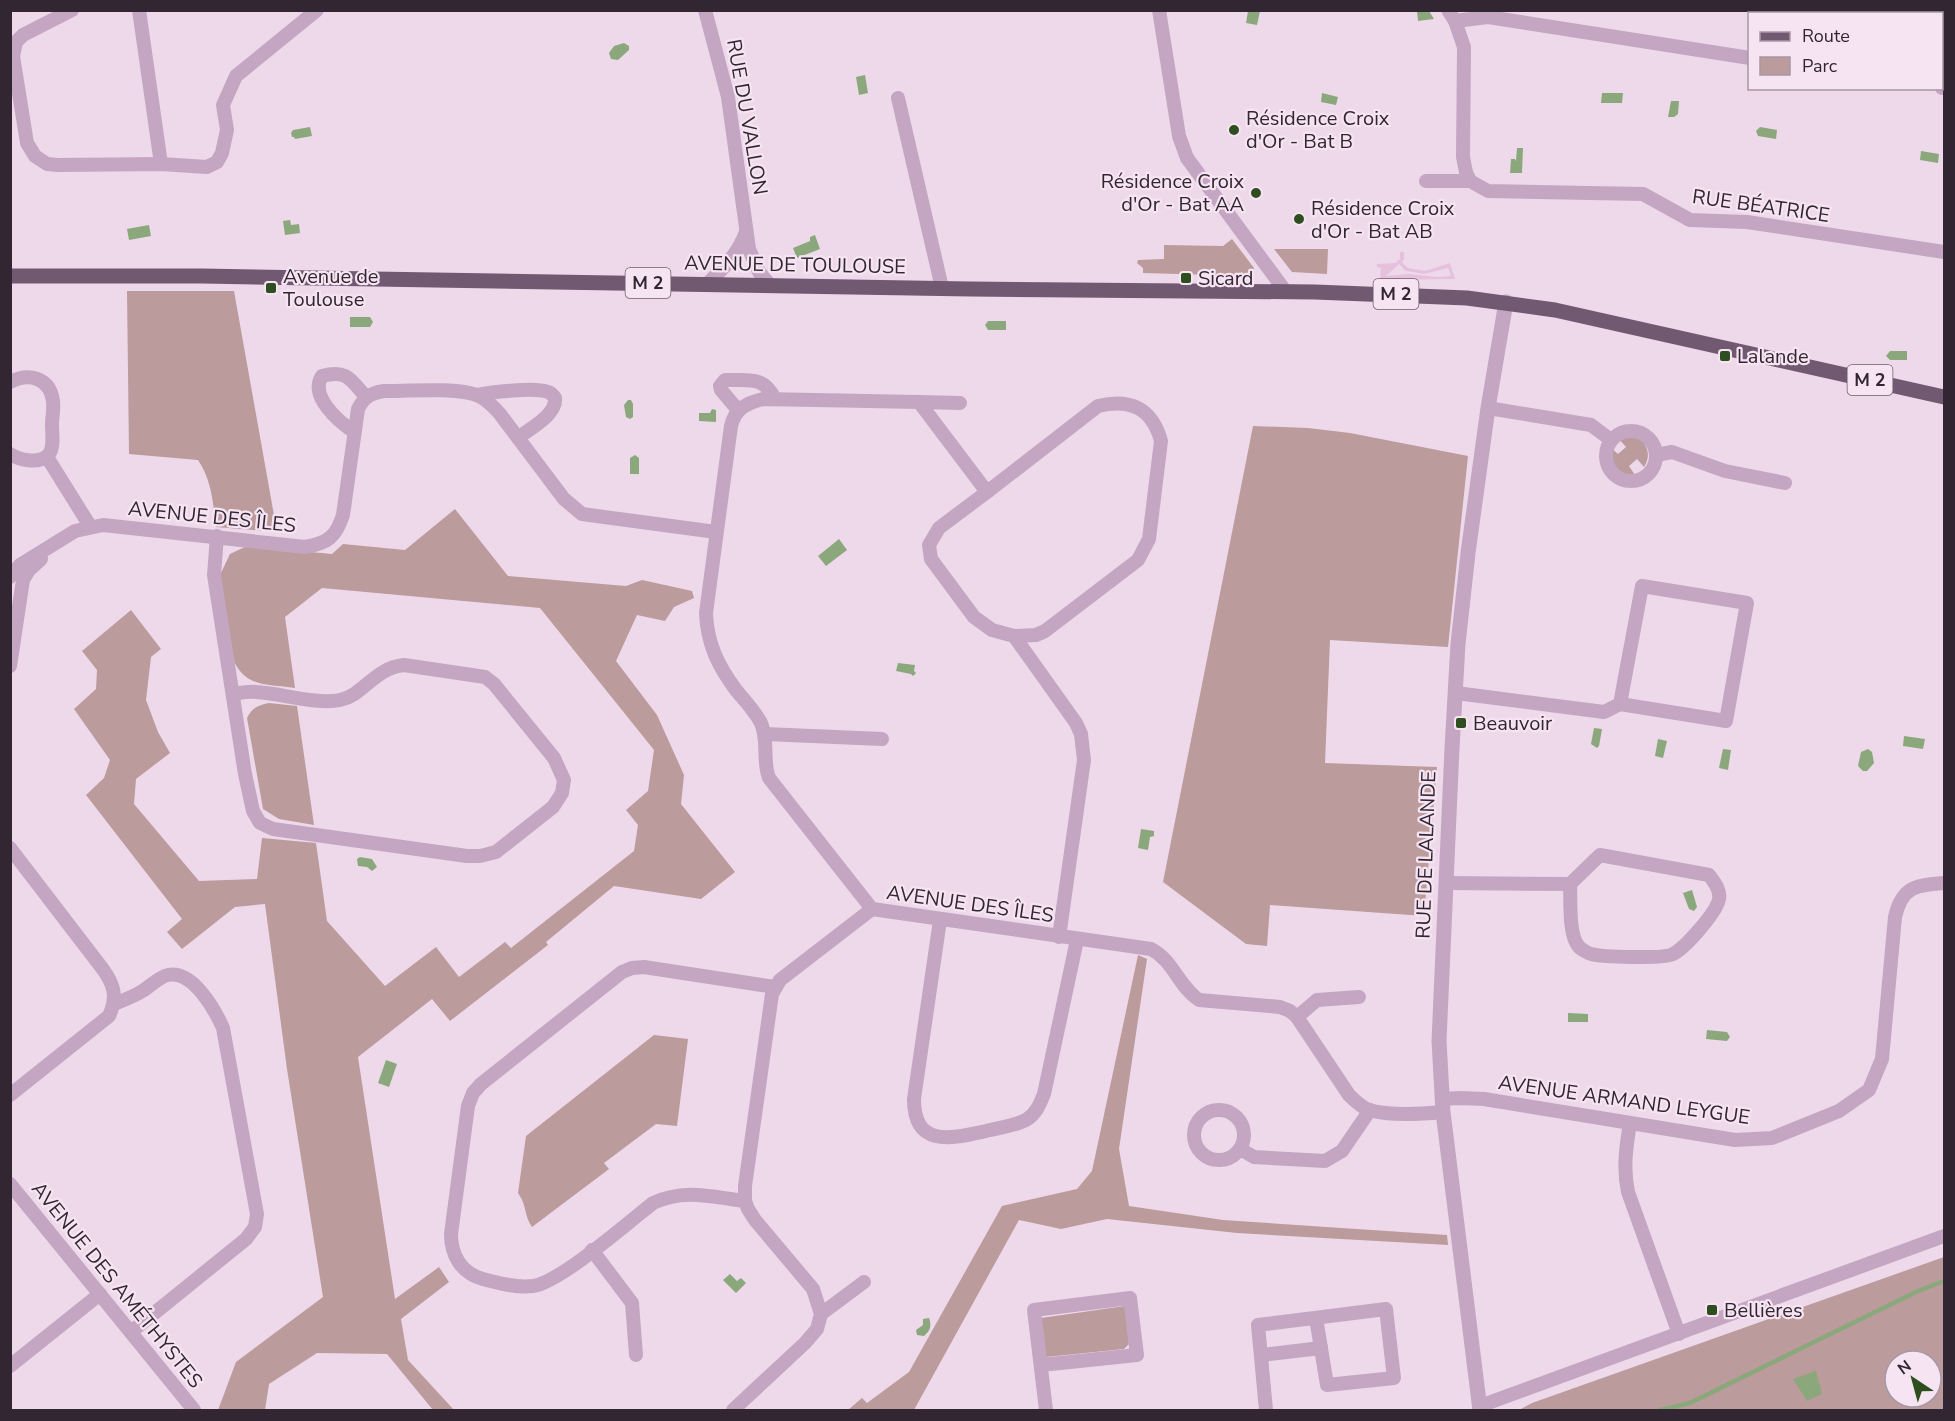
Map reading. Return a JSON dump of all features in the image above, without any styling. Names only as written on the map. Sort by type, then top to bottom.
[{"type":"main road","name":"AVENUE DE TOULOUSE","points":[[10,276],[202,276],[1286,292],[1445,297],[1506,302]]},
{"type":"main road","name":"M 2","points":[[1506,302],[1555,310],[1944,397]]},
{"type":"street","points":[[72,10],[23,35],[16,42],[13,56],[27,143],[35,156],[47,164],[161,164],[207,167],[217,162],[222,153],[227,130],[223,105],[236,76],[317,10]]},
{"type":"street","points":[[139,10],[161,164]]},
{"type":"street","name":"RUE DU VALLON","points":[[705,10],[728,96],[746,232],[754,263],[770,285]]},
{"type":"street","points":[[1159,10],[1177,126],[1187,158],[1286,292]]},
{"type":"street","points":[[1470,181],[1463,157],[1464,47],[1452,16],[1488,17],[1748,58]]},
{"type":"street","points":[[898,98],[942,288]]},
{"type":"street","name":"RUE BÉATRICE","points":[[1426,181],[1470,181],[1488,191],[1643,194],[1690,220],[1747,222],[1944,252]]},
{"type":"street","points":[[707,284],[729,263],[741,247],[746,232]]},
{"type":"street","name":"RUE DE LALANDE","points":[[1480,1408],[1442,1105],[1439,1041],[1458,644],[1488,408],[1506,302]]},
{"type":"street","points":[[354,432],[343,424],[321,399],[317,387],[322,376],[340,373],[349,377],[366,397],[384,391],[456,392],[477,395],[496,392],[550,392],[556,404],[551,412],[518,438]]},
{"type":"street","points":[[10,382],[19,377],[42,380],[53,400],[52,448],[47,457],[23,460],[10,454]]},
{"type":"street","points":[[776,399],[760,381],[725,380],[720,386],[738,410],[753,401],[776,399],[960,403]]},
{"type":"street","points":[[477,395],[494,408],[564,499],[582,514],[716,532]]},
{"type":"street","name":"AVENUE DES ÎLES","points":[[10,577],[20,565],[75,531],[90,526],[103,525],[217,536],[305,547],[318,545],[339,529],[358,409],[366,397]]},
{"type":"street","points":[[919,402],[987,492]]},
{"type":"street","points":[[1109,403],[1138,407],[1157,427],[1161,441],[1149,539],[1144,551],[1138,560],[1055,625],[1036,634],[1014,636],[992,630],[974,617],[934,565],[929,553],[932,537],[939,528],[1098,406],[1109,403]]},
{"type":"street","points":[[1488,408],[1591,425],[1611,441]]},
{"type":"street","name":"AVENUE DES ÎLES","points":[[738,410],[731,426],[716,532],[706,613],[709,639],[720,666],[757,715],[765,734],[764,758],[769,778],[872,909],[1077,940],[1142,947],[1157,953],[1164,959],[1191,995],[1199,1000],[1280,1007],[1297,1017]]},
{"type":"street","points":[[1640,432],[1652,441],[1656,455],[1653,469],[1642,479],[1628,481],[1621,480],[1610,471],[1606,450],[1619,433],[1640,432]]},
{"type":"street","points":[[1656,455],[1672,452],[1725,471],[1785,483]]},
{"type":"street","points":[[47,457],[90,526]]},
{"type":"street","name":"AVENUE DES ÎLES","points":[[10,666],[23,580],[37,562],[75,531]]},
{"type":"street","points":[[217,536],[214,575],[232,694],[245,774],[253,811],[260,823],[273,829],[480,856],[496,852],[504,846],[553,807],[562,793],[564,780],[554,758],[485,676],[404,664],[382,671],[341,700],[326,701],[255,692],[232,694]]},
{"type":"street","points":[[1456,693],[1604,712],[1620,704],[1726,721],[1746,603],[1642,586],[1620,704]]},
{"type":"street","points":[[1014,636],[1076,723],[1083,747],[1084,760],[1059,937]]},
{"type":"street","points":[[765,734],[882,739]]},
{"type":"street","points":[[10,1095],[109,1016],[114,1004],[115,993],[110,979],[12,854]]},
{"type":"street","points":[[1447,883],[1570,884],[1600,855],[1708,875],[1717,886],[1720,897],[1716,909],[1684,946],[1672,955],[1659,957],[1591,954],[1580,948],[1573,937],[1570,884]]},
{"type":"street","name":"AVENUE ARMAND LEYGUE","points":[[1442,1105],[1460,1098],[1484,1100],[1736,1140],[1772,1138],[1839,1111],[1869,1090],[1882,1059],[1898,903],[1919,885],[1944,883]]},
{"type":"street","points":[[733,1410],[805,1343],[817,1329],[821,1314],[813,1289],[755,1220],[745,1201],[745,1186],[772,994],[788,973],[872,909]]},
{"type":"street","points":[[940,920],[914,1100],[917,1120],[930,1135],[940,1138],[952,1138],[1013,1125],[1026,1120],[1034,1113],[1044,1094],[1077,940]]},
{"type":"street","points":[[745,1201],[691,1194],[676,1194],[664,1198],[653,1203],[555,1277],[532,1286],[495,1282],[477,1277],[458,1262],[451,1248],[468,1106],[473,1093],[481,1084],[622,972],[632,968],[644,967],[776,987]]},
{"type":"street","points":[[114,1004],[145,990],[168,975],[181,975],[191,981],[216,1011],[223,1028],[257,1214],[255,1227],[246,1239],[131,1332]]},
{"type":"street","points":[[1359,997],[1317,1000],[1297,1017],[1349,1095],[1370,1110],[1408,1114],[1442,1105]]},
{"type":"street","points":[[1240,1149],[1254,1157],[1325,1161],[1342,1151],[1370,1110]]},
{"type":"street","points":[[1630,1123],[1625,1162],[1628,1192],[1679,1334]]},
{"type":"street","name":"AVENUE DES AMÉTHYSTES","points":[[10,1184],[194,1410]]},
{"type":"street","points":[[1480,1408],[1944,1236]]},
{"type":"street","points":[[592,1250],[632,1303],[636,1355]]},
{"type":"street","points":[[821,1314],[864,1282]]},
{"type":"street","points":[[10,1366],[100,1294]]},
{"type":"street","points":[[1041,1365],[1137,1355],[1130,1298],[1034,1310],[1046,1410]]},
{"type":"street","points":[[1266,1410],[1258,1325],[1386,1309],[1394,1377],[1327,1385],[1316,1318]]},
{"type":"street","points":[[1261,1355],[1321,1348]]},
{"type":"green space","points":[[1232,239],[1254,268],[1250,276],[1143,273],[1143,268],[1137,263],[1138,260],[1164,259],[1164,245],[1223,246]]},
{"type":"green space","points":[[1274,249],[1328,249],[1327,274],[1292,272]]},
{"type":"green space","points":[[127,291],[234,291],[277,532],[216,527],[209,484],[198,460],[129,454]]},
{"type":"green space","points":[[1253,426],[1308,428],[1350,433],[1468,456],[1448,647],[1330,640],[1325,763],[1437,767],[1424,916],[1270,905],[1267,946],[1246,944],[1163,882]]},
{"type":"green space","points":[[1627,434],[1642,440],[1647,450],[1648,457],[1644,467],[1637,459],[1629,466],[1635,475],[1618,472],[1609,459],[1610,447],[1618,454],[1626,447],[1618,438]]},
{"type":"green space","points":[[455,509],[508,576],[626,586],[642,580],[692,591],[694,598],[674,607],[665,621],[637,615],[616,661],[657,715],[684,775],[681,804],[735,872],[701,899],[614,886],[546,942],[548,945],[450,1021],[432,999],[358,1057],[395,1299],[439,1267],[449,1282],[401,1319],[408,1360],[454,1410],[433,1410],[387,1354],[317,1353],[269,1384],[265,1410],[218,1410],[236,1362],[323,1297],[287,1069],[265,904],[235,907],[182,949],[167,932],[182,919],[86,795],[104,778],[110,760],[74,709],[96,689],[97,670],[82,651],[131,610],[161,649],[151,657],[146,700],[158,732],[170,753],[136,779],[134,804],[199,881],[257,879],[262,838],[316,843],[327,921],[385,986],[436,947],[459,977],[505,942],[511,948],[634,851],[638,825],[626,810],[648,791],[654,750],[540,608],[322,588],[285,617],[295,688],[258,683],[244,675],[238,668],[233,659],[220,575],[230,554],[247,546],[332,554],[343,544],[405,550]]},
{"type":"green space","points":[[269,703],[297,706],[314,825],[279,819],[263,809],[247,718],[256,708]]},
{"type":"green space","points":[[1138,955],[1147,959],[1119,1149],[1129,1206],[1223,1220],[1447,1235],[1448,1245],[1237,1233],[1107,1219],[1061,1229],[1019,1220],[914,1410],[848,1410],[862,1398],[867,1403],[909,1372],[1002,1206],[1077,1189],[1092,1171]]},
{"type":"green space","points":[[654,1035],[688,1039],[677,1126],[656,1124],[604,1163],[609,1169],[532,1227],[518,1193],[526,1136]]},
{"type":"green space","points":[[1944,1257],[1944,1410],[1519,1410],[1532,1403]]},
{"type":"green space","points":[[1125,1306],[1129,1344],[1124,1349],[1046,1357],[1041,1318]]},
{"type":"shaded area","points":[[1248,11],[1260,11],[1257,25],[1246,23]]},
{"type":"shaded area","points":[[1417,11],[1429,11],[1434,19],[1418,21]]},
{"type":"shaded area","points":[[624,43],[629,46],[629,50],[618,60],[611,59],[609,53],[614,46]]},
{"type":"shaded area","points":[[865,75],[868,93],[859,95],[856,77]]},
{"type":"shaded area","points":[[1322,93],[1338,97],[1336,105],[1321,102]]},
{"type":"shaded area","points":[[1602,93],[1623,93],[1622,103],[1601,103]]},
{"type":"shaded area","points":[[1671,101],[1679,101],[1678,114],[1668,117]]},
{"type":"shaded area","points":[[310,127],[312,136],[295,139],[292,137],[293,130]]},
{"type":"shaded area","points":[[1760,127],[1777,130],[1776,139],[1758,136],[1756,131]]},
{"type":"shaded area","points":[[1517,148],[1523,148],[1522,173],[1510,173],[1511,159],[1516,161]]},
{"type":"shaded area","points":[[1921,151],[1939,154],[1938,163],[1920,160]]},
{"type":"shaded area","points":[[290,220],[291,225],[299,224],[300,233],[285,235],[283,221]]},
{"type":"shaded area","points":[[149,225],[151,236],[129,240],[127,229]]},
{"type":"shaded area","points":[[815,235],[820,249],[797,258],[793,248],[810,241],[810,237]]},
{"type":"shaded area","points":[[1400,252],[1404,252],[1402,262],[1408,268],[1425,271],[1450,263],[1455,279],[1380,280],[1381,268],[1377,267],[1377,264],[1395,263],[1400,259]],"holes":[[[1399,264],[1406,271],[1424,274],[1448,268],[1451,276],[1408,274],[1386,276]]]},
{"type":"shaded area","points":[[350,317],[370,317],[373,322],[370,327],[350,327]]},
{"type":"shaded area","points":[[988,321],[1006,321],[1006,330],[988,330],[985,325]]},
{"type":"shaded area","points":[[1890,351],[1907,351],[1907,360],[1890,360],[1886,356]]},
{"type":"shaded area","points":[[631,400],[633,404],[633,417],[630,419],[626,417],[624,405]]},
{"type":"shaded area","points":[[712,409],[716,410],[716,422],[699,421],[699,413],[710,413]]},
{"type":"shaded area","points":[[635,455],[639,458],[639,474],[630,474],[630,458]]},
{"type":"shaded area","points":[[839,539],[847,550],[826,566],[818,556]]},
{"type":"shaded area","points":[[898,663],[915,665],[916,673],[913,676],[896,671]]},
{"type":"shaded area","points":[[1594,728],[1602,729],[1597,748],[1591,744]]},
{"type":"shaded area","points":[[1904,736],[1925,739],[1923,749],[1903,746]]},
{"type":"shaded area","points":[[1658,739],[1667,741],[1663,758],[1655,756]]},
{"type":"shaded area","points":[[1723,749],[1731,750],[1728,770],[1719,768]]},
{"type":"shaded area","points":[[1868,749],[1872,752],[1874,763],[1867,771],[1863,771],[1858,766],[1861,752]]},
{"type":"shaded area","points":[[1141,829],[1154,831],[1154,836],[1150,837],[1148,850],[1138,848]]},
{"type":"shaded area","points":[[360,857],[372,859],[377,867],[372,871],[367,867],[358,866],[357,859]]},
{"type":"shaded area","points":[[1692,890],[1697,907],[1694,911],[1689,909],[1683,893]]},
{"type":"shaded area","points":[[1568,1013],[1588,1014],[1588,1022],[1568,1022]]},
{"type":"shaded area","points":[[1707,1030],[1727,1032],[1730,1037],[1727,1041],[1706,1039]]},
{"type":"shaded area","points":[[386,1060],[397,1064],[389,1087],[378,1083]]},
{"type":"shaded area","points":[[730,1274],[737,1281],[741,1278],[746,1283],[736,1293],[723,1280]]},
{"type":"shaded area","points":[[929,1318],[928,1332],[924,1336],[917,1335],[916,1330],[923,1325],[923,1319]]},
{"type":"shaded area","points":[[1816,1371],[1822,1394],[1807,1401],[1793,1379]]},
{"type":"waterway","points":[[1660,1410],[1690,1403],[1918,1291],[1944,1281]]},
{"type":"place","name":"Résidence Croix d'Or - Bat B","points":[[1234,130]]},
{"type":"place","name":"Résidence Croix d'Or - Bat AA","points":[[1256,193]]},
{"type":"place","name":"Résidence Croix d'Or - Bat AB","points":[[1299,219]]},
{"type":"place","name":"Sicard","points":[[1186,278]]},
{"type":"place","name":"Avenue de Toulouse","points":[[271,288]]},
{"type":"place","name":"Lalande","points":[[1725,356]]},
{"type":"place","name":"Beauvoir","points":[[1461,723]]},
{"type":"place","name":"Bellières","points":[[1712,1310]]}]
